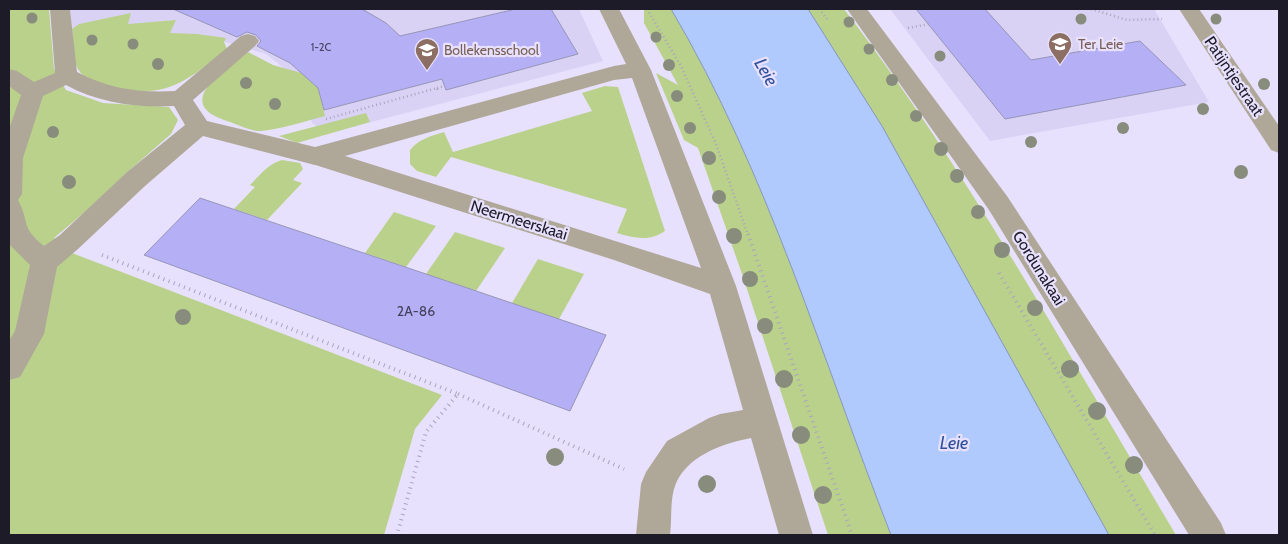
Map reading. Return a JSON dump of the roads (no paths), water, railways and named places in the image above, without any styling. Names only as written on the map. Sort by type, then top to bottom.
[{"type":"street","points":[[60,9],[66,76]]},
{"type":"street","points":[[608,9],[640,70],[722,286],[796,535]]},
{"type":"street","name":"Gordunakaai","points":[[856,9],[998,203],[1209,535]]},
{"type":"street","name":"Patijntjestraat","points":[[1192,13],[1279,144]]},
{"type":"street","points":[[66,76],[98,91],[129,99],[181,98],[248,41]]},
{"type":"street","name":"Neermeerskaai","points":[[315,156],[606,76],[640,70]]},
{"type":"street","points":[[9,76],[33,92]]},
{"type":"street","points":[[9,194],[11,158],[33,92],[66,76]]},
{"type":"street","points":[[9,367],[29,334],[44,261],[69,242],[136,179],[198,127],[181,98]]},
{"type":"street","name":"Neermeerskaai","points":[[198,127],[315,156],[618,250],[722,286]]},
{"type":"street","points":[[9,207],[10,219],[21,243],[44,261]]},
{"type":"street","points":[[653,535],[658,484],[678,452],[720,429],[762,421]]},
{"type":"water","name":"Leie","points":[[671,9],[808,9],[882,126],[1109,535],[891,535],[792,267],[765,201],[737,135]]},
{"type":"place","name":"Ter Leie","points":[[1060,65]]},
{"type":"place","name":"Bollekensschool","points":[[427,71]]}]
